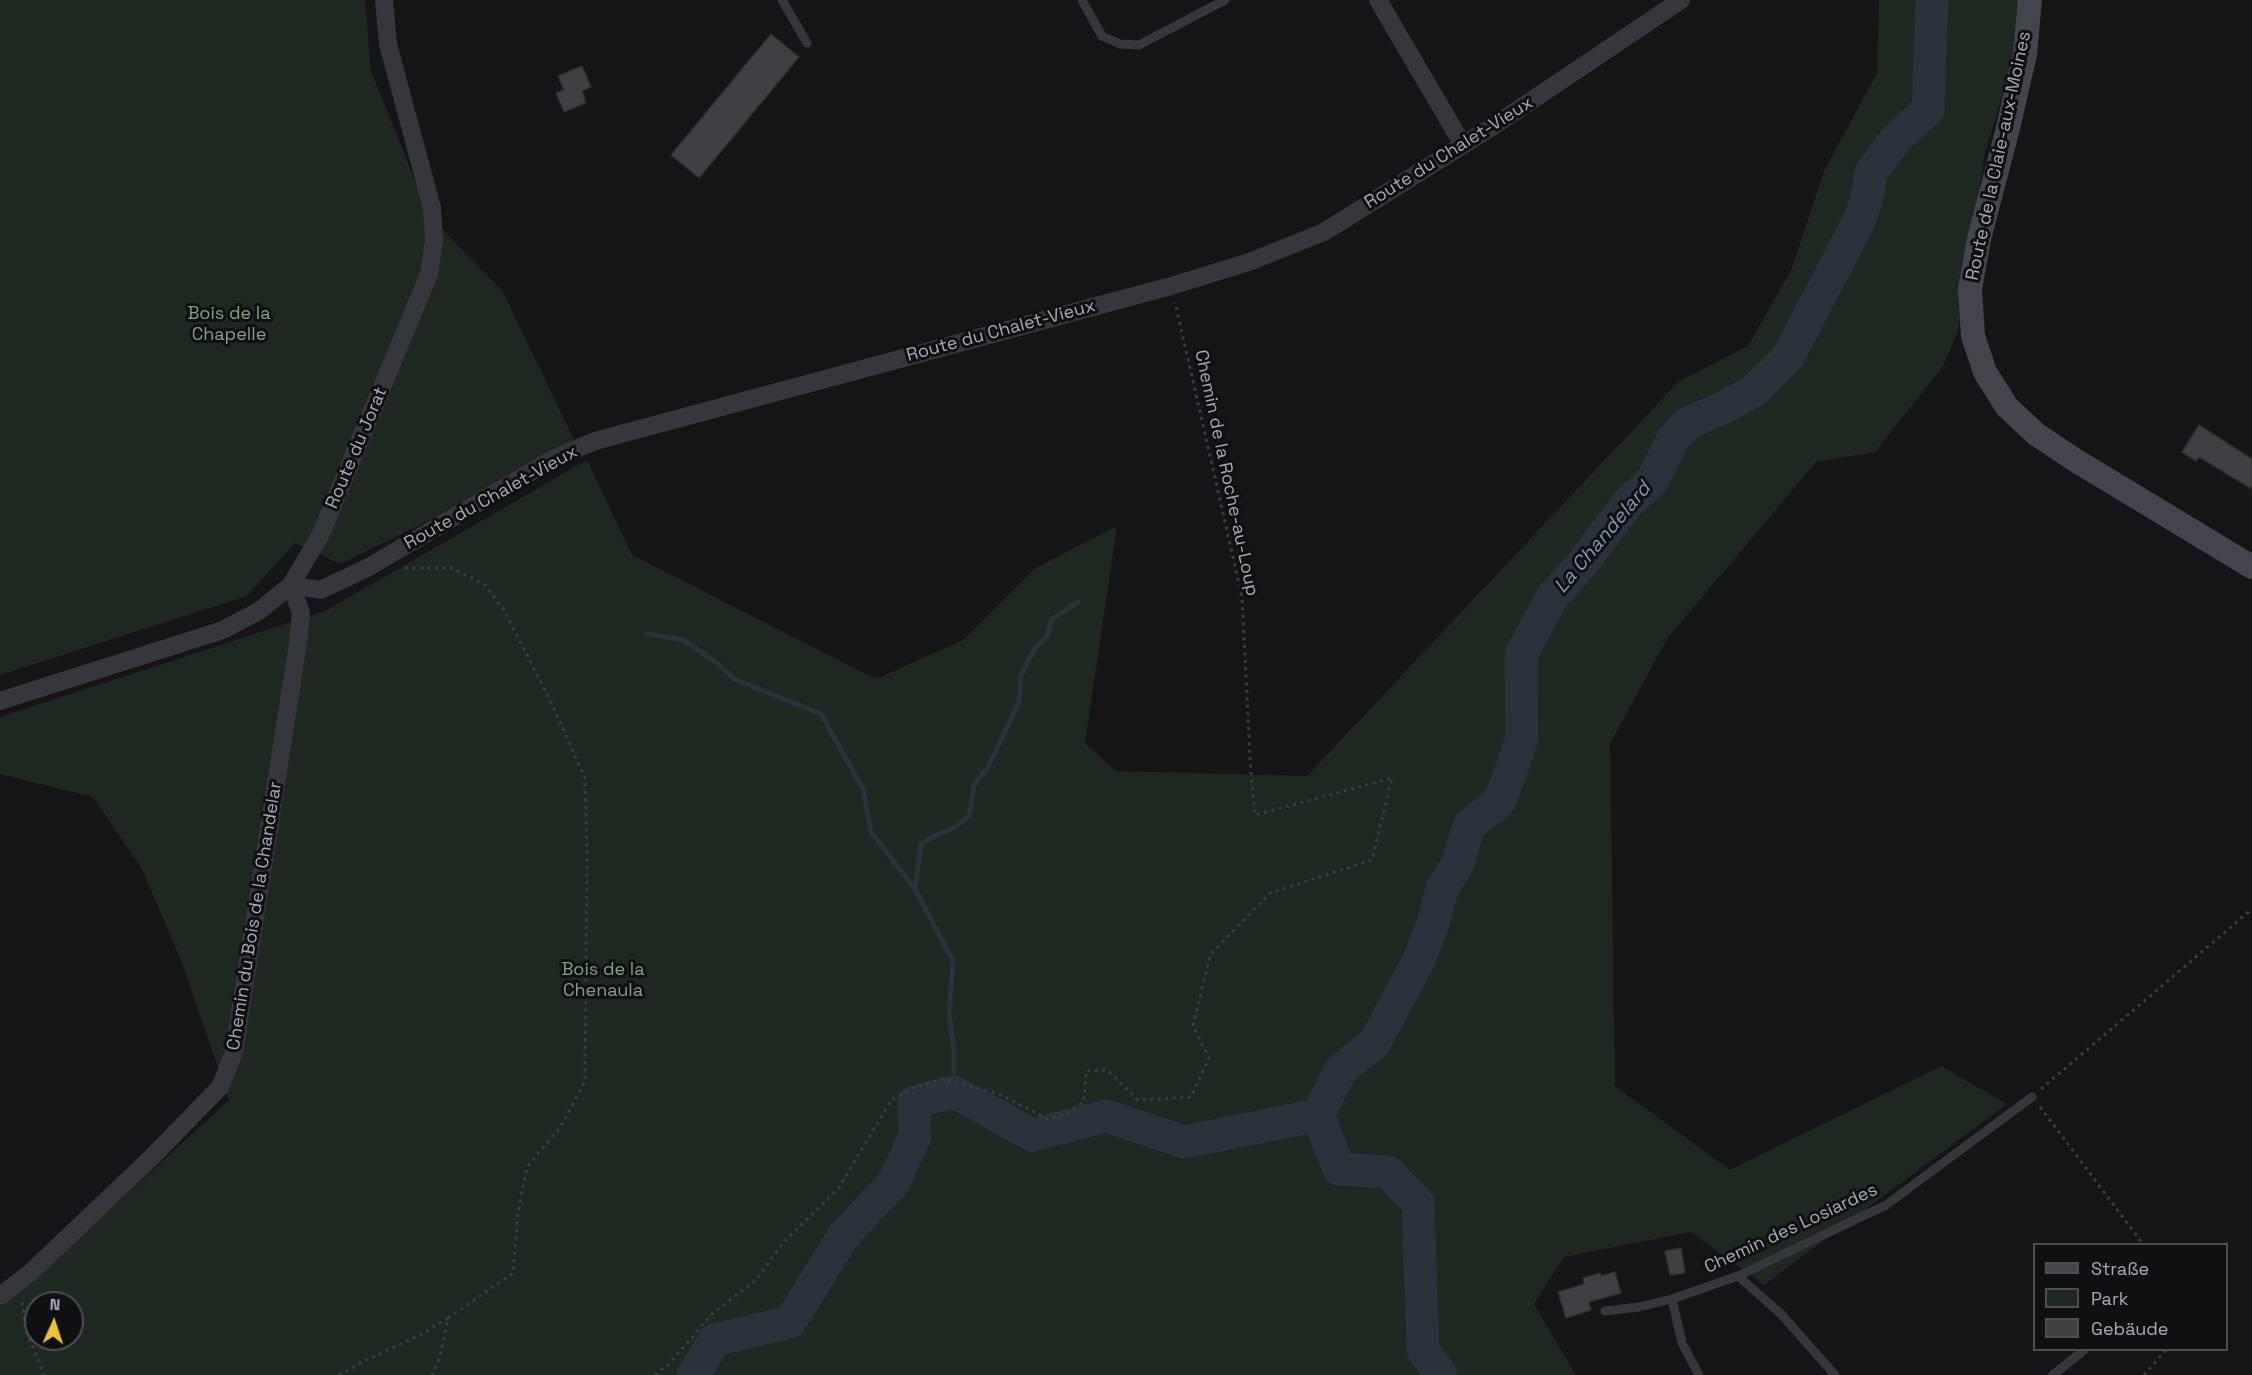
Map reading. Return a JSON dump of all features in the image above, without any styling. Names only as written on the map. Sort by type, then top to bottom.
[{"type":"main road","name":"Route de la Claie-aux-Moines","points":[[2030,0],[2025,54],[1979,239],[1970,289],[1973,336],[1985,372],[2007,407],[2036,434],[2252,567]]},
{"type":"street","name":"Route du Jorat","points":[[0,701],[223,630],[259,611],[291,585],[326,523],[429,274],[434,242],[432,208],[388,44],[384,0]]},
{"type":"street","points":[[1378,0],[1464,145]]},
{"type":"street","name":"Route du Chalet-Vieux","points":[[291,585],[320,590],[367,568],[553,459],[595,441],[1171,286],[1249,262],[1324,232],[1464,145],[1681,0]]},
{"type":"street","name":"Chemin du Bois de la Chandelar","points":[[0,1296],[20,1281],[152,1157],[220,1087],[234,1052],[298,643],[301,613],[291,585]]},
{"type":"lane","points":[[782,0],[807,43]]},
{"type":"lane","points":[[1082,0],[1102,36],[1120,44],[1140,45],[1225,0]]},
{"type":"lane","name":"Chemin des Losiardes","points":[[1605,1311],[1639,1307],[1672,1299],[1738,1276],[1886,1205],[2032,1097]]},
{"type":"lane","points":[[1738,1276],[1781,1314],[1835,1375]]},
{"type":"lane","points":[[1672,1299],[1682,1343],[1698,1375]]},
{"type":"lane","points":[[2053,1375],[2083,1351]]},
{"type":"path","name":"Chemin de la Roche-au-Loup","points":[[656,1375],[669,1364],[712,1314],[756,1280],[782,1244],[838,1189],[892,1100],[913,1088],[943,1079],[999,1094],[1048,1119],[1070,1112],[1084,1101],[1086,1071],[1107,1070],[1138,1100],[1191,1097],[1209,1058],[1193,1026],[1210,955],[1270,893],[1372,860],[1392,778],[1255,815],[1242,597],[1171,286]]},
{"type":"path","points":[[339,1375],[422,1334],[513,1273],[518,1212],[527,1167],[561,1126],[585,1082],[587,851],[585,778],[550,700],[504,610],[485,585],[452,568],[399,568]]},
{"type":"path","points":[[2142,1243],[2032,1097],[2252,909]]},
{"type":"path","points":[[20,1281],[26,1330],[44,1375]]},
{"type":"path","points":[[432,1375],[440,1357],[448,1318]]},
{"type":"path","points":[[2144,1375],[2165,1351]]},
{"type":"green space","name":"Bois de la Chapelle","points":[[0,0],[365,0],[371,71],[429,215],[503,292],[578,448],[340,564],[295,543],[247,596],[0,675]]},
{"type":"green space","name":"Bois de la Chenaula","points":[[1879,0],[2022,0],[2020,41],[1985,152],[1958,331],[1942,368],[1875,452],[1816,462],[1667,639],[1610,744],[1615,1086],[1730,1170],[1941,1066],[2007,1104],[1764,1285],[1691,1232],[1564,1257],[1534,1304],[1576,1375],[0,1375],[0,1306],[38,1276],[229,1100],[182,963],[142,869],[93,797],[0,774],[0,717],[325,611],[587,460],[632,555],[876,679],[963,640],[1035,568],[1117,526],[1085,743],[1116,771],[1307,776],[1679,381],[1748,346],[1792,268],[1824,171],[1877,73]]},
{"type":"building","points":[[771,34],[799,57],[699,178],[671,155]]},
{"type":"building","points":[[582,66],[591,87],[582,91],[586,103],[564,112],[556,93],[564,90],[558,76]]},
{"type":"building","points":[[2199,425],[2252,459],[2252,489],[2199,457],[2196,461],[2182,452]]},
{"type":"building","points":[[1681,1248],[1685,1273],[1670,1275],[1665,1251]]},
{"type":"building","points":[[1615,1272],[1621,1293],[1589,1302],[1591,1310],[1566,1318],[1558,1292],[1584,1284],[1583,1278]]},
{"type":"waterway","name":"La Chandelard","points":[[1318,1115],[1340,1071],[1375,1042],[1419,960],[1434,921],[1442,889],[1458,863],[1469,826],[1499,802],[1522,738],[1521,655],[1551,599],[1581,565],[1628,503],[1652,481],[1673,439],[1688,423],[1754,391],[1788,357],[1860,219],[1868,193],[1871,172],[1898,137],[1928,110],[1932,0]]},
{"type":"waterway","points":[[915,889],[921,844],[954,828],[969,816],[974,785],[988,767],[1019,702],[1021,675],[1035,648],[1047,636],[1052,619],[1078,602]]},
{"type":"waterway","points":[[647,634],[684,640],[717,663],[734,679],[821,714],[863,789],[871,832],[915,889],[953,961],[949,1014],[954,1051],[954,1072]]},
{"type":"waterway","name":"La Chandelard","points":[[693,1375],[715,1340],[790,1322],[844,1235],[894,1182],[915,1136],[914,1102],[954,1092],[1032,1135],[1106,1116],[1184,1142],[1318,1115],[1339,1169],[1388,1172],[1418,1203],[1423,1350],[1441,1375]]}]
